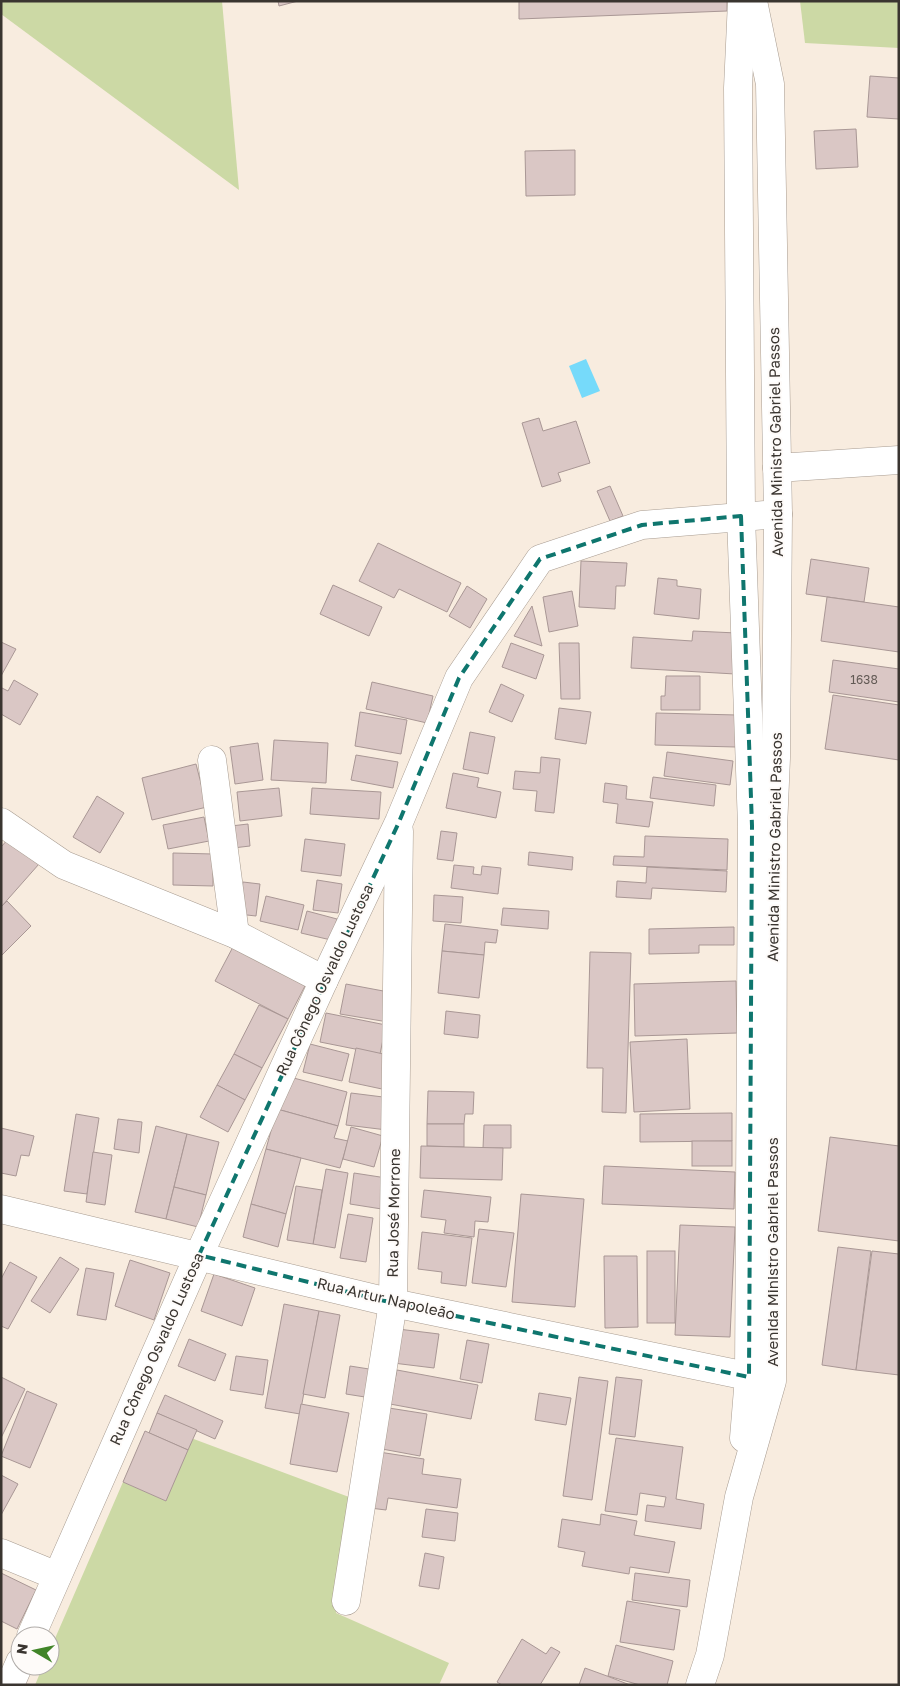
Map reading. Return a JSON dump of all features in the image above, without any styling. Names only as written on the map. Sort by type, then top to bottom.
[{"type":"street","points":[[742,1],[738,88],[741,516],[752,826],[762,1022]]},
{"type":"street","name":"Avenida Ministro Gabriel Passos","points":[[700,1685],[710,1655],[761,1379],[762,1022],[776,758],[778,514],[770,84],[753,1]]},
{"type":"street","points":[[777,468],[899,460]]},
{"type":"street","name":"Rua Cônego Osvaldo Lustosa","points":[[35,1626],[199,1255],[324,980],[399,822],[459,678],[540,559],[642,525],[778,514]]},
{"type":"street","points":[[212,760],[235,934]]},
{"type":"street","points":[[1,822],[64,865],[235,934],[324,980]]},
{"type":"street","name":"Rua José Morrone","points":[[346,1601],[393,1303],[399,822]]},
{"type":"street","name":"Rua Artur Napoleão","points":[[1,1209],[393,1303],[761,1379]]},
{"type":"street","points":[[1,1552],[57,1576]]},
{"type":"highlighted area","points":[[741,516],[752,826],[749,1377],[393,1303],[199,1255],[399,822],[459,678],[540,559],[642,525]]},
{"type":"green space","points":[[1,1],[222,1],[239,190],[1,14]]},
{"type":"green space","points":[[800,1],[899,1],[899,48],[805,43]]},
{"type":"green space","points":[[191,1438],[349,1497],[336,1613],[449,1663],[439,1685],[35,1685],[39,1676],[60,1676],[60,1627],[123,1482],[166,1501]]},
{"type":"water","points":[[586,359],[600,391],[582,398],[569,366]]},
{"type":"building","points":[[278,1],[298,1],[279,6]]},
{"type":"building","points":[[519,1],[727,1],[727,11],[519,19]]},
{"type":"building","points":[[870,76],[899,78],[899,119],[867,117]]},
{"type":"building","points":[[856,129],[858,167],[816,169],[814,131]]},
{"type":"building","points":[[575,150],[575,195],[526,196],[525,151]]},
{"type":"building","points":[[539,418],[543,431],[576,421],[590,463],[558,473],[561,481],[542,487],[522,423]]},
{"type":"building","points":[[610,486],[623,516],[610,521],[597,491]]},
{"type":"building","points":[[378,543],[461,583],[447,612],[399,589],[394,598],[359,581]]},
{"type":"building","points":[[811,559],[869,568],[864,602],[806,594]]},
{"type":"building","points":[[581,561],[627,563],[625,586],[616,586],[615,609],[579,607]]},
{"type":"building","points":[[658,578],[677,580],[677,586],[701,589],[699,619],[654,614]]},
{"type":"building","points":[[333,585],[382,607],[369,636],[320,614]]},
{"type":"building","points":[[467,586],[487,599],[470,628],[449,616]]},
{"type":"building","points":[[572,591],[578,626],[549,632],[543,597]]},
{"type":"building","points":[[827,597],[899,607],[899,652],[821,641]]},
{"type":"building","points":[[532,606],[542,646],[514,636]]},
{"type":"building","points":[[693,631],[737,633],[735,674],[631,668],[633,637],[692,641]]},
{"type":"building","points":[[1,642],[16,649],[1,676]]},
{"type":"building","points":[[511,643],[544,655],[536,679],[502,667]]},
{"type":"building","points":[[559,643],[579,643],[580,699],[561,699]]},
{"type":"building","points":[[833,660],[899,669],[899,702],[829,692]]},
{"type":"building","points":[[666,676],[700,676],[700,710],[661,710],[661,696],[665,696]]},
{"type":"building","points":[[14,680],[38,694],[20,725],[1,714],[1,689],[8,691]]},
{"type":"building","points":[[372,682],[433,696],[427,723],[366,709]]},
{"type":"building","points":[[501,684],[524,695],[512,722],[489,712]]},
{"type":"building","points":[[833,695],[899,705],[899,760],[825,749]]},
{"type":"building","points":[[559,708],[591,712],[586,744],[555,739]]},
{"type":"building","points":[[360,712],[407,720],[401,754],[355,746]]},
{"type":"building","points":[[656,713],[737,715],[736,747],[655,745]]},
{"type":"building","points":[[470,732],[495,737],[488,774],[463,769]]},
{"type":"building","points":[[274,740],[328,743],[326,783],[271,780]]},
{"type":"building","points":[[258,743],[263,780],[235,784],[230,747]]},
{"type":"building","points":[[667,752],[733,761],[730,785],[664,776]]},
{"type":"building","points":[[356,755],[398,762],[393,788],[351,780]]},
{"type":"building","points":[[541,757],[560,759],[554,813],[535,811],[537,791],[513,789],[515,771],[540,773]]},
{"type":"building","points":[[196,764],[207,807],[152,820],[142,778]]},
{"type":"building","points":[[453,773],[479,778],[477,787],[501,792],[496,818],[446,808]]},
{"type":"building","points":[[653,777],[716,785],[714,806],[650,798]]},
{"type":"building","points":[[605,783],[627,786],[626,799],[653,802],[649,827],[616,823],[618,804],[603,802]]},
{"type":"building","points":[[279,788],[282,816],[240,821],[237,792]]},
{"type":"building","points":[[312,788],[381,792],[379,819],[310,814]]},
{"type":"building","points":[[97,796],[124,813],[100,853],[73,837]]},
{"type":"building","points":[[204,817],[209,841],[168,849],[163,825]]},
{"type":"building","points":[[248,824],[250,846],[233,848],[231,826]]},
{"type":"building","points":[[441,831],[457,833],[453,861],[437,859]]},
{"type":"building","points":[[645,836],[728,839],[727,870],[613,865],[614,856],[644,857]]},
{"type":"building","points":[[9,838],[39,864],[1,907],[1,847]]},
{"type":"building","points":[[305,839],[345,844],[341,876],[301,871]]},
{"type":"building","points":[[529,852],[573,857],[572,870],[528,865]]},
{"type":"building","points":[[173,853],[213,854],[213,886],[173,885]]},
{"type":"building","points":[[454,865],[474,867],[473,874],[481,875],[482,866],[501,868],[498,894],[451,888]]},
{"type":"building","points":[[647,867],[727,871],[726,892],[652,888],[651,899],[616,897],[617,881],[646,883]]},
{"type":"building","points":[[317,880],[342,884],[338,913],[313,910]]},
{"type":"building","points":[[243,882],[260,884],[256,916],[238,914]]},
{"type":"building","points":[[434,895],[463,897],[461,923],[433,921]]},
{"type":"building","points":[[266,896],[304,905],[298,930],[260,921]]},
{"type":"building","points":[[7,901],[31,926],[1,956],[1,907]]},
{"type":"building","points":[[503,908],[549,911],[548,929],[501,925]]},
{"type":"building","points":[[307,911],[337,919],[331,940],[301,933]]},
{"type":"building","points":[[445,924],[498,930],[496,943],[485,942],[484,955],[442,951]]},
{"type":"building","points":[[734,927],[734,945],[699,945],[699,953],[649,954],[649,929]]},
{"type":"building","points":[[234,945],[306,984],[288,1019],[215,981]]},
{"type":"building","points":[[442,951],[484,955],[479,998],[438,993]]},
{"type":"building","points":[[590,952],[631,953],[626,1113],[602,1112],[603,1068],[587,1068]]},
{"type":"building","points":[[736,981],[737,1033],[635,1036],[634,984]]},
{"type":"building","points":[[346,984],[394,993],[388,1022],[340,1014]]},
{"type":"building","points":[[259,1005],[288,1019],[262,1068],[234,1054]]},
{"type":"building","points":[[446,1011],[480,1015],[478,1038],[444,1034]]},
{"type":"building","points":[[326,1013],[386,1025],[380,1054],[320,1042]]},
{"type":"building","points":[[687,1039],[690,1109],[634,1112],[630,1042]]},
{"type":"building","points":[[310,1044],[349,1054],[342,1081],[303,1072]]},
{"type":"building","points":[[356,1048],[388,1055],[382,1089],[349,1082]]},
{"type":"building","points":[[234,1054],[262,1068],[245,1100],[217,1085]]},
{"type":"building","points":[[286,1076],[347,1092],[338,1126],[277,1109]]},
{"type":"building","points":[[217,1085],[245,1100],[228,1132],[200,1117]]},
{"type":"building","points":[[428,1091],[474,1092],[473,1114],[465,1114],[464,1124],[427,1124]]},
{"type":"building","points":[[351,1093],[391,1098],[387,1130],[346,1125]]},
{"type":"building","points":[[277,1109],[338,1126],[334,1138],[348,1141],[340,1168],[266,1149]]},
{"type":"building","points":[[732,1113],[732,1141],[640,1142],[640,1114]]},
{"type":"building","points":[[76,1114],[99,1118],[87,1194],[64,1191]]},
{"type":"building","points":[[118,1119],[142,1122],[139,1153],[114,1149]]},
{"type":"building","points":[[427,1124],[464,1124],[464,1147],[427,1146]]},
{"type":"building","points":[[484,1125],[511,1125],[511,1148],[483,1148]]},
{"type":"building","points":[[156,1126],[187,1134],[166,1219],[135,1212]]},
{"type":"building","points":[[351,1127],[383,1136],[374,1167],[343,1159]]},
{"type":"building","points":[[1,1128],[34,1136],[29,1156],[21,1155],[16,1176],[1,1173]]},
{"type":"building","points":[[187,1134],[219,1142],[206,1195],[174,1187]]},
{"type":"building","points":[[830,1137],[899,1146],[899,1241],[818,1231]]},
{"type":"building","points":[[692,1141],[732,1141],[732,1166],[692,1166]]},
{"type":"building","points":[[421,1146],[503,1148],[502,1180],[420,1178]]},
{"type":"building","points":[[266,1149],[301,1158],[286,1214],[251,1204]]},
{"type":"building","points":[[93,1152],[112,1155],[105,1205],[86,1202]]},
{"type":"building","points":[[604,1166],[735,1172],[734,1209],[602,1204]]},
{"type":"building","points":[[326,1169],[348,1173],[335,1248],[313,1244]]},
{"type":"building","points":[[354,1173],[393,1179],[388,1210],[350,1204]]},
{"type":"building","points":[[296,1186],[322,1190],[313,1244],[287,1240]]},
{"type":"building","points":[[174,1187],[206,1195],[198,1227],[166,1219]]},
{"type":"building","points":[[424,1190],[491,1197],[488,1222],[475,1221],[474,1237],[444,1233],[446,1220],[421,1217]]},
{"type":"building","points":[[521,1194],[584,1199],[575,1307],[512,1302]]},
{"type":"building","points":[[251,1204],[286,1214],[278,1247],[243,1237]]},
{"type":"building","points":[[348,1214],[373,1218],[366,1262],[340,1258]]},
{"type":"building","points":[[680,1225],[735,1227],[730,1337],[675,1335]]},
{"type":"building","points":[[479,1229],[514,1233],[506,1287],[472,1283]]},
{"type":"building","points":[[422,1232],[472,1238],[466,1286],[441,1283],[442,1272],[418,1269]]},
{"type":"building","points":[[838,1247],[871,1251],[856,1370],[822,1365]]},
{"type":"building","points":[[647,1251],[675,1251],[675,1323],[647,1323]]},
{"type":"building","points":[[872,1251],[899,1254],[899,1375],[856,1370]]},
{"type":"building","points":[[604,1256],[637,1256],[638,1327],[605,1328]]},
{"type":"building","points":[[60,1257],[79,1269],[50,1313],[31,1301]]},
{"type":"building","points":[[130,1260],[170,1273],[154,1320],[115,1306]]},
{"type":"building","points":[[10,1262],[37,1277],[8,1329],[1,1326],[1,1279]]},
{"type":"building","points":[[86,1268],[114,1273],[106,1320],[77,1315]]},
{"type":"building","points":[[214,1274],[255,1288],[242,1326],[201,1311]]},
{"type":"building","points":[[284,1304],[319,1311],[300,1414],[265,1408]]},
{"type":"building","points":[[319,1311],[340,1315],[325,1398],[303,1394]]},
{"type":"building","points":[[398,1329],[439,1334],[434,1368],[393,1363]]},
{"type":"building","points":[[189,1339],[226,1354],[215,1381],[178,1366]]},
{"type":"building","points":[[467,1340],[489,1344],[482,1383],[460,1379]]},
{"type":"building","points":[[236,1356],[268,1360],[263,1395],[230,1390]]},
{"type":"building","points":[[350,1366],[369,1369],[365,1397],[346,1394]]},
{"type":"building","points":[[397,1370],[478,1385],[471,1419],[390,1404]]},
{"type":"building","points":[[1,1377],[25,1389],[1,1438]]},
{"type":"building","points":[[579,1377],[608,1381],[592,1500],[563,1496]]},
{"type":"building","points":[[616,1377],[642,1380],[635,1437],[609,1434]]},
{"type":"building","points":[[27,1391],[57,1404],[30,1468],[1,1456]]},
{"type":"building","points":[[539,1393],[571,1398],[566,1425],[535,1420]]},
{"type":"building","points":[[165,1395],[223,1421],[215,1439],[157,1413]]},
{"type":"building","points":[[301,1404],[349,1413],[337,1472],[290,1464]]},
{"type":"building","points":[[389,1408],[427,1414],[420,1456],[382,1449]]},
{"type":"building","points":[[157,1413],[197,1430],[188,1450],[149,1433]]},
{"type":"building","points":[[145,1431],[188,1450],[166,1501],[123,1482]]},
{"type":"building","points":[[616,1438],[683,1447],[676,1499],[704,1504],[701,1529],[645,1521],[647,1505],[664,1507],[666,1497],[640,1493],[637,1515],[605,1511]]},
{"type":"building","points":[[379,1452],[424,1459],[422,1474],[461,1479],[457,1508],[388,1498],[386,1510],[362,1507]]},
{"type":"building","points":[[1,1475],[18,1484],[1,1515]]},
{"type":"building","points":[[426,1509],[458,1513],[455,1541],[422,1537]]},
{"type":"building","points":[[601,1514],[637,1521],[634,1535],[675,1542],[669,1573],[630,1567],[629,1574],[582,1566],[585,1552],[558,1547],[562,1519],[600,1525]]},
{"type":"building","points":[[425,1553],[444,1557],[439,1589],[419,1586]]},
{"type":"building","points":[[1,1573],[36,1590],[18,1626],[11,1626],[1,1621]]},
{"type":"building","points":[[635,1573],[690,1580],[687,1607],[632,1600]]},
{"type":"building","points":[[627,1601],[680,1610],[674,1650],[620,1642]]},
{"type":"building","points":[[522,1639],[546,1654],[551,1647],[560,1652],[540,1685],[502,1685],[497,1682]]},
{"type":"building","points":[[616,1645],[673,1661],[667,1685],[640,1685],[608,1676]]},
{"type":"building","points":[[585,1668],[607,1676],[630,1685],[579,1685]]}]
